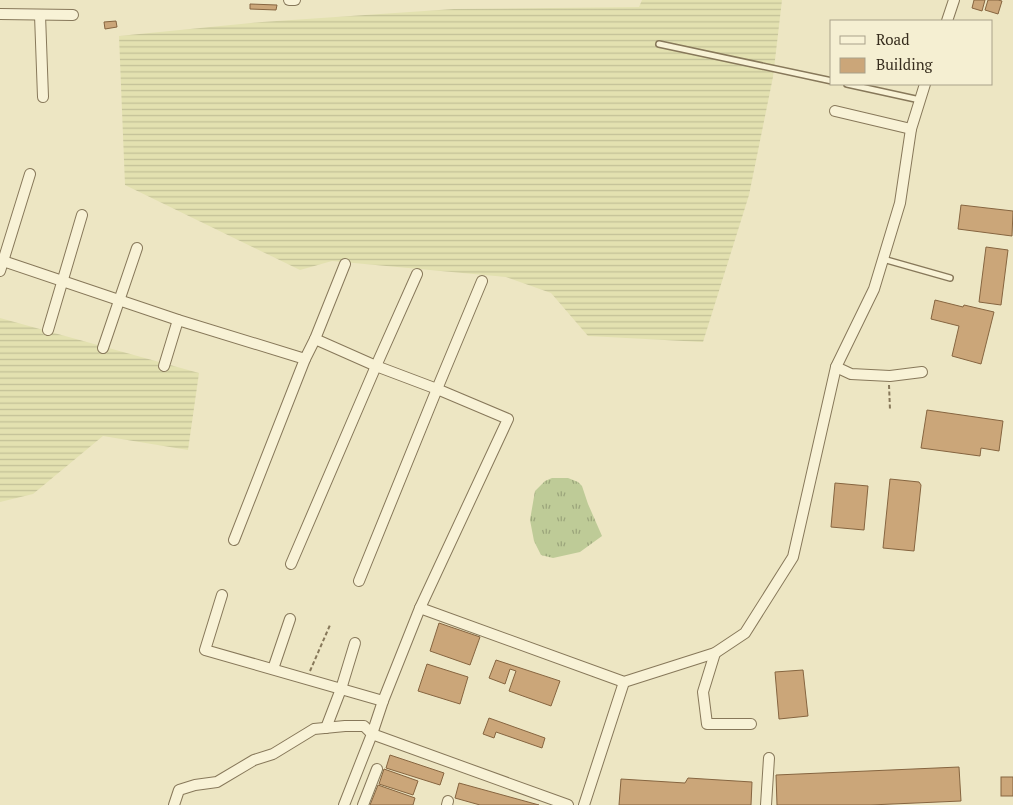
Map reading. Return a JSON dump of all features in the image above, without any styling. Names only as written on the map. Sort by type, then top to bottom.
[{"type":"street","points":[[289,0],[295,0]]},
{"type":"street","points":[[947,20],[954,0]]},
{"type":"street","points":[[0,14],[73,15]]},
{"type":"street","points":[[40,15],[43,97]]},
{"type":"street","points":[[420,608],[624,682],[715,653],[745,634],[793,556],[836,367],[874,289],[900,203],[911,129],[925,85]]},
{"type":"street","points":[[835,112],[911,129]]},
{"type":"street","points":[[0,271],[30,174]]},
{"type":"street","points":[[48,330],[82,215]]},
{"type":"street","points":[[103,348],[137,248]]},
{"type":"street","points":[[2,260],[178,320],[305,359]]},
{"type":"street","points":[[234,540],[305,359],[345,264]]},
{"type":"street","points":[[291,564],[417,274]]},
{"type":"street","points":[[359,581],[482,281]]},
{"type":"street","points":[[164,366],[178,320]]},
{"type":"street","points":[[315,339],[376,366],[508,419],[420,608],[344,805]]},
{"type":"street","points":[[836,367],[851,374],[889,376],[922,372]]},
{"type":"street","points":[[222,595],[206,650],[383,701]]},
{"type":"street","points":[[273,670],[290,619]]},
{"type":"street","points":[[326,728],[341,689],[355,643]]},
{"type":"street","points":[[715,653],[703,692],[707,724],[751,724]]},
{"type":"street","points":[[584,805],[624,682]]},
{"type":"street","points":[[174,805],[180,790],[195,785],[217,782],[254,760],[273,754],[314,729],[344,726],[364,726],[372,734],[568,805]]},
{"type":"street","points":[[766,805],[769,758]]},
{"type":"street","points":[[363,805],[377,769]]},
{"type":"lane","points":[[659,44],[830,80]]},
{"type":"lane","points":[[852,85],[920,100]]},
{"type":"lane","points":[[883,259],[950,278]]},
{"type":"path","points":[[889,376],[890,410]]},
{"type":"path","points":[[306,679],[330,624]]},
{"type":"shaded area","points":[[642,0],[782,0],[773,77],[749,195],[703,342],[588,336],[551,293],[506,277],[332,261],[300,270],[125,185],[119,36],[262,22],[454,9],[639,7]]},
{"type":"shaded area","points":[[0,318],[199,373],[188,450],[103,436],[33,494],[0,502]]},
{"type":"green space","points":[[552,478],[568,478],[582,486],[602,536],[580,552],[553,558],[541,555],[534,541],[530,520],[535,491],[545,481]]},
{"type":"building","points":[[974,0],[985,0],[982,11],[972,8]]},
{"type":"building","points":[[988,0],[1002,1],[998,14],[985,10]]},
{"type":"building","points":[[250,4],[277,5],[276,10],[250,9]]},
{"type":"building","points":[[116,21],[117,27],[105,29],[104,22]]},
{"type":"building","points":[[961,205],[1013,211],[1012,236],[958,229]]},
{"type":"building","points":[[986,247],[1008,250],[1001,305],[979,302]]},
{"type":"building","points":[[935,300],[994,312],[981,364],[952,356],[959,326],[931,319]]},
{"type":"building","points":[[927,410],[1003,421],[999,451],[981,448],[980,456],[921,448]]},
{"type":"building","points":[[890,479],[919,482],[921,485],[914,551],[883,548]]},
{"type":"building","points":[[835,483],[868,486],[864,530],[831,527]]},
{"type":"building","points":[[439,623],[480,637],[470,665],[430,651]]},
{"type":"building","points":[[496,660],[560,681],[551,706],[509,691],[516,671],[510,669],[505,684],[489,678]]},
{"type":"building","points":[[427,664],[468,677],[460,704],[418,691]]},
{"type":"building","points":[[803,670],[808,716],[779,719],[775,672]]},
{"type":"building","points":[[489,718],[545,738],[542,748],[496,732],[494,738],[483,734]]},
{"type":"building","points":[[390,755],[444,773],[440,785],[386,768]]},
{"type":"building","points":[[959,767],[961,801],[870,805],[777,805],[776,775]]},
{"type":"building","points":[[384,769],[418,781],[413,795],[379,784]]},
{"type":"building","points":[[1001,777],[1013,777],[1013,796],[1001,796]]},
{"type":"building","points":[[688,778],[752,782],[751,805],[619,805],[621,779],[685,783]]},
{"type":"building","points":[[459,783],[539,805],[480,805],[455,798]]},
{"type":"building","points":[[378,785],[415,798],[413,805],[370,805]]}]
